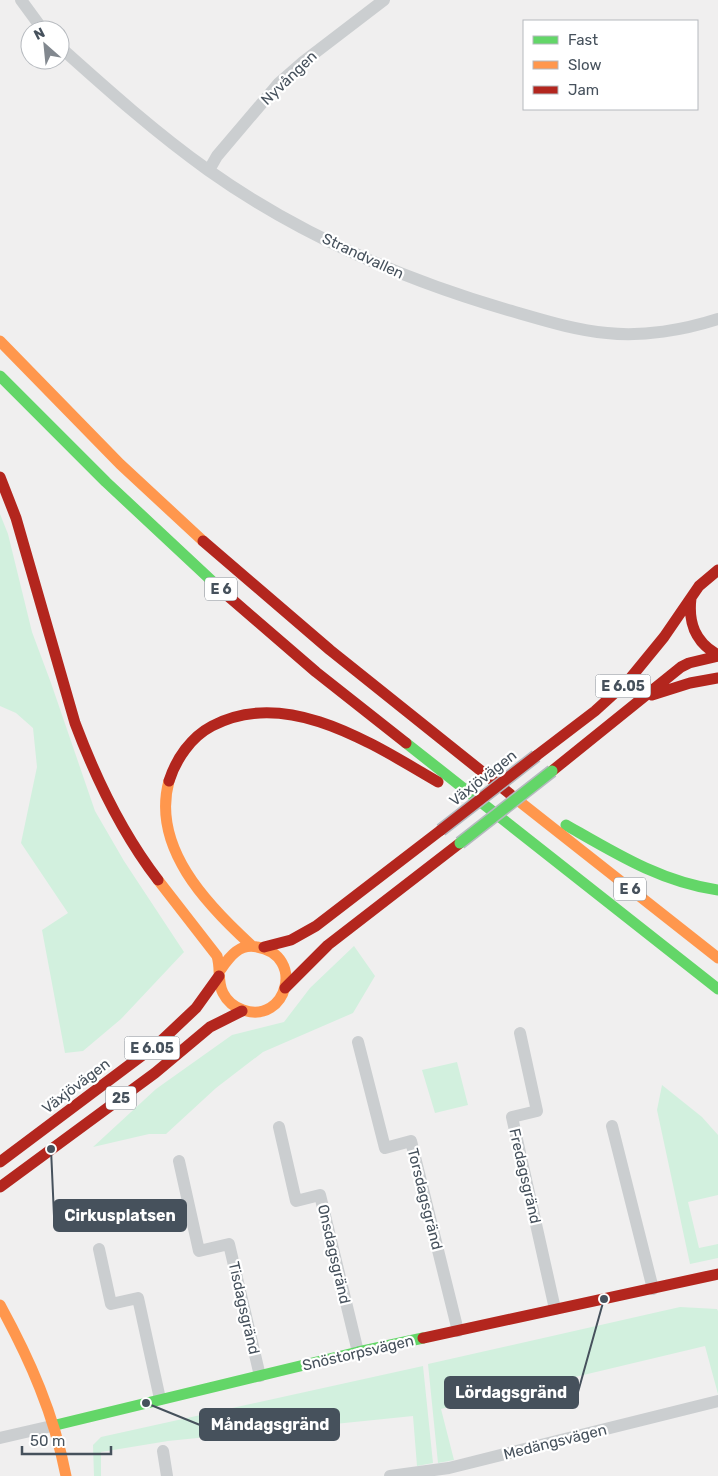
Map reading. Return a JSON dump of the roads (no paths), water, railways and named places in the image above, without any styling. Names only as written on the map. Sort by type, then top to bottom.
[{"type":"main road","name":"E 6","points":[[0,340],[68,412],[195,534],[309,633],[390,700],[718,958]]},
{"type":"main road","name":"E 6","points":[[0,376],[114,491],[178,551],[299,656],[718,989]]},
{"type":"main road","points":[[0,477],[16,518],[75,723],[98,782],[129,840],[217,956],[221,990],[226,1000],[242,1011],[254,1012],[268,1009],[279,1001],[285,988],[286,976],[283,964],[275,954],[264,947]]},
{"type":"main road","name":"Växjövägen","points":[[0,1162],[160,1042],[196,1008],[220,973],[227,957],[232,952],[251,945],[264,947],[280,944],[304,934],[588,715],[628,681],[664,637],[697,586],[706,576],[718,570]]},
{"type":"main road","points":[[691,598],[690,618],[694,632],[702,645],[718,656]]},
{"type":"main road","name":"E 6.05","points":[[285,988],[328,945],[552,771],[681,667],[690,662],[718,656]]},
{"type":"main road","points":[[644,698],[690,683],[718,678]]},
{"type":"main road","points":[[251,945],[237,934],[196,887],[184,869],[169,835],[165,816],[168,780],[174,765],[184,750],[195,739],[219,723],[235,717],[270,713],[311,718],[353,735],[503,819]]},
{"type":"main road","points":[[508,792],[640,866],[687,884],[718,890]]},
{"type":"main road","name":"25","points":[[0,1186],[155,1073],[210,1027],[220,1020],[242,1011]]},
{"type":"main road","name":"Snöstorpsvägen","points":[[56,1425],[358,1352],[718,1274]]},
{"type":"main road","points":[[0,1305],[42,1386],[56,1425],[66,1476]]},
{"type":"street","points":[[21,0],[36,20]]},
{"type":"street","name":"Nyvången","points":[[208,170],[217,156],[279,83],[303,62],[384,0]]},
{"type":"street","name":"Strandvallen","points":[[70,57],[121,102],[208,170],[280,215],[379,264],[417,280],[547,321],[607,333],[648,333],[673,330],[718,319]]},
{"type":"street","name":"Fredagsgränd","points":[[520,1033],[537,1111],[512,1117],[555,1309]]},
{"type":"street","name":"Torsdagsgränd","points":[[358,1042],[385,1148],[411,1142],[458,1331]]},
{"type":"street","points":[[612,1126],[653,1289]]},
{"type":"street","name":"Onsdagsgränd","points":[[279,1127],[296,1201],[320,1195],[358,1352]]},
{"type":"street","name":"Tisdagsgränd","points":[[179,1161],[200,1251],[229,1244],[260,1376]]},
{"type":"street","points":[[98,1248],[111,1304],[138,1298],[160,1400]]},
{"type":"street","name":"Medängsvägen","points":[[390,1476],[449,1472],[718,1401]]},
{"type":"street","name":"Snöstorpsvägen","points":[[0,1438],[56,1425]]},
{"type":"street","points":[[163,1451],[167,1476]]},
{"type":"place","name":"Cirkusplatsen","points":[[51,1149]]},
{"type":"place","name":"Lördagsgränd","points":[[604,1299]]},
{"type":"place","name":"Måndagsgränd","points":[[146,1403]]}]
